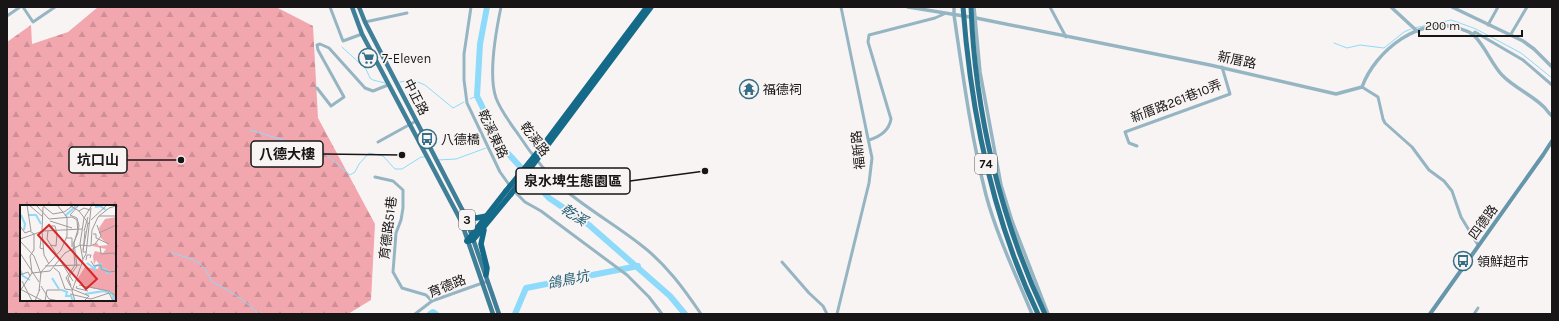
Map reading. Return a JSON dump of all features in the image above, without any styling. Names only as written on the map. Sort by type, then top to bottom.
[{"type":"highway","points":[[471,238],[485,227],[508,192],[647,7]]},
{"type":"highway","points":[[471,238],[651,7]]},
{"type":"highway","name":"74","points":[[963,7],[972,94],[986,164],[1003,224],[1038,314]]},
{"type":"highway","name":"74","points":[[971,7],[974,54],[979,93],[997,183],[1021,256],[1045,314]]},
{"type":"highway","points":[[464,213],[476,218],[487,216]]},
{"type":"highway","points":[[485,227],[481,244],[487,268],[486,275]]},
{"type":"main road","name":"中正路","points":[[352,7],[362,34],[388,85],[471,238]]},
{"type":"main road","name":"中正路","points":[[359,7],[374,40],[464,213]]},
{"type":"main road","points":[[367,44],[374,40]]},
{"type":"main road","name":"四德路","points":[[1430,314],[1544,155],[1552,141]]},
{"type":"main road","name":"3","points":[[464,213],[481,283],[493,314]]},
{"type":"main road","name":"3","points":[[471,238],[486,275],[499,314]]},
{"type":"street","points":[[7,16],[20,7]]},
{"type":"street","points":[[23,7],[33,22],[55,7]]},
{"type":"street","points":[[330,7],[343,41],[362,34]]},
{"type":"street","name":"乾溪東路","points":[[471,7],[464,54],[464,80],[467,103],[500,172],[516,194],[525,202],[627,275],[649,297],[662,314]]},
{"type":"street","name":"乾溪路","points":[[501,7],[494,57],[493,80],[496,97],[506,117],[539,162],[560,185],[642,246],[657,259],[672,274],[701,314]]},
{"type":"street","name":"福新路","points":[[837,314],[869,183],[872,158],[841,7]]},
{"type":"street","name":"新厝路","points":[[908,7],[976,18],[1222,67],[1336,94],[1362,87]]},
{"type":"street","points":[[954,7],[967,108],[987,196],[1007,252],[1032,314]]},
{"type":"street","points":[[974,7],[980,72],[1000,184],[1012,221],[1048,314]]},
{"type":"street","points":[[1050,7],[1066,37]]},
{"type":"street","points":[[1391,7],[1416,31]]},
{"type":"street","points":[[1452,7],[1511,34],[1534,49],[1552,67]]},
{"type":"street","points":[[1488,24],[1498,7]]},
{"type":"street","points":[[1511,34],[1527,7]]},
{"type":"street","points":[[365,22],[407,13]]},
{"type":"street","points":[[869,140],[880,136],[890,123],[891,118],[868,42],[869,35],[935,18],[944,14]]},
{"type":"street","points":[[1478,245],[1461,217],[1452,191],[1444,181],[1429,170],[1412,148],[1382,119],[1378,98],[1362,87],[1370,70],[1400,40],[1416,31],[1436,26],[1458,28],[1473,34],[1475,32],[1523,60],[1552,85]]},
{"type":"street","points":[[1473,34],[1501,75],[1515,87],[1544,107],[1552,116]]},
{"type":"street","points":[[317,88],[331,106],[344,97],[318,50],[317,45],[320,44],[329,48],[365,88],[373,91],[388,85]]},
{"type":"street","name":"新厝路261巷10弄","points":[[1137,146],[1128,144],[1126,132],[1230,94],[1222,67]]},
{"type":"street","points":[[378,142],[416,121]]},
{"type":"street","name":"育德路51巷","points":[[375,177],[393,181],[403,190],[403,208],[396,234],[393,272],[402,288],[426,295],[432,301]]},
{"type":"street","points":[[782,262],[809,293],[823,306],[827,314]]},
{"type":"street","name":"育德路","points":[[415,314],[432,301],[488,281]]},
{"type":"street","points":[[1474,314],[1478,308]]},
{"type":"green space","points":[[98,7],[276,7],[313,26],[318,118],[375,224],[371,300],[348,314],[7,314],[7,42],[31,25],[32,44],[68,32]]},
{"type":"waterway","name":"乾溪","points":[[487,7],[480,44],[477,96],[502,147],[549,198],[589,225],[670,296],[685,314]]},
{"type":"waterway","points":[[1414,28],[1451,20],[1457,22],[1476,29],[1521,53],[1552,78]]},
{"type":"waterway","points":[[1334,43],[1347,48],[1360,45],[1384,48],[1404,32],[1411,29]]},
{"type":"waterway","points":[[342,47],[366,69],[370,78],[385,83]]},
{"type":"waterway","points":[[400,82],[413,80],[425,85],[453,108],[464,102]]},
{"type":"waterway","name":"乾溪","points":[[470,99],[477,96]]},
{"type":"waterway","points":[[250,130],[323,152],[350,175],[355,172],[359,164],[369,153],[383,156],[395,169],[402,169],[421,157],[425,157]]},
{"type":"waterway","points":[[491,145],[498,139]]},
{"type":"waterway","points":[[438,160],[456,159],[486,148]]},
{"type":"waterway","points":[[170,252],[196,261],[204,268],[212,282],[237,296],[259,314]]},
{"type":"waterway","name":"鴿鳥坑","points":[[515,314],[526,288],[638,266]]},
{"type":"waterway","name":"鴿鳥坑","points":[[430,314],[433,312],[436,314]]},
{"type":"place","name":"7-Eleven","points":[[368,58]]},
{"type":"place","name":"福德祠","points":[[749,89]]},
{"type":"place","name":"八德橋","points":[[427,139]]},
{"type":"place","name":"八德大樓","points":[[402,155]]},
{"type":"place","name":"坑口山","points":[[181,160]]},
{"type":"place","name":"泉水埤生態園區","points":[[705,171]]},
{"type":"place","name":"領鮮超市","points":[[1463,261]]}]
